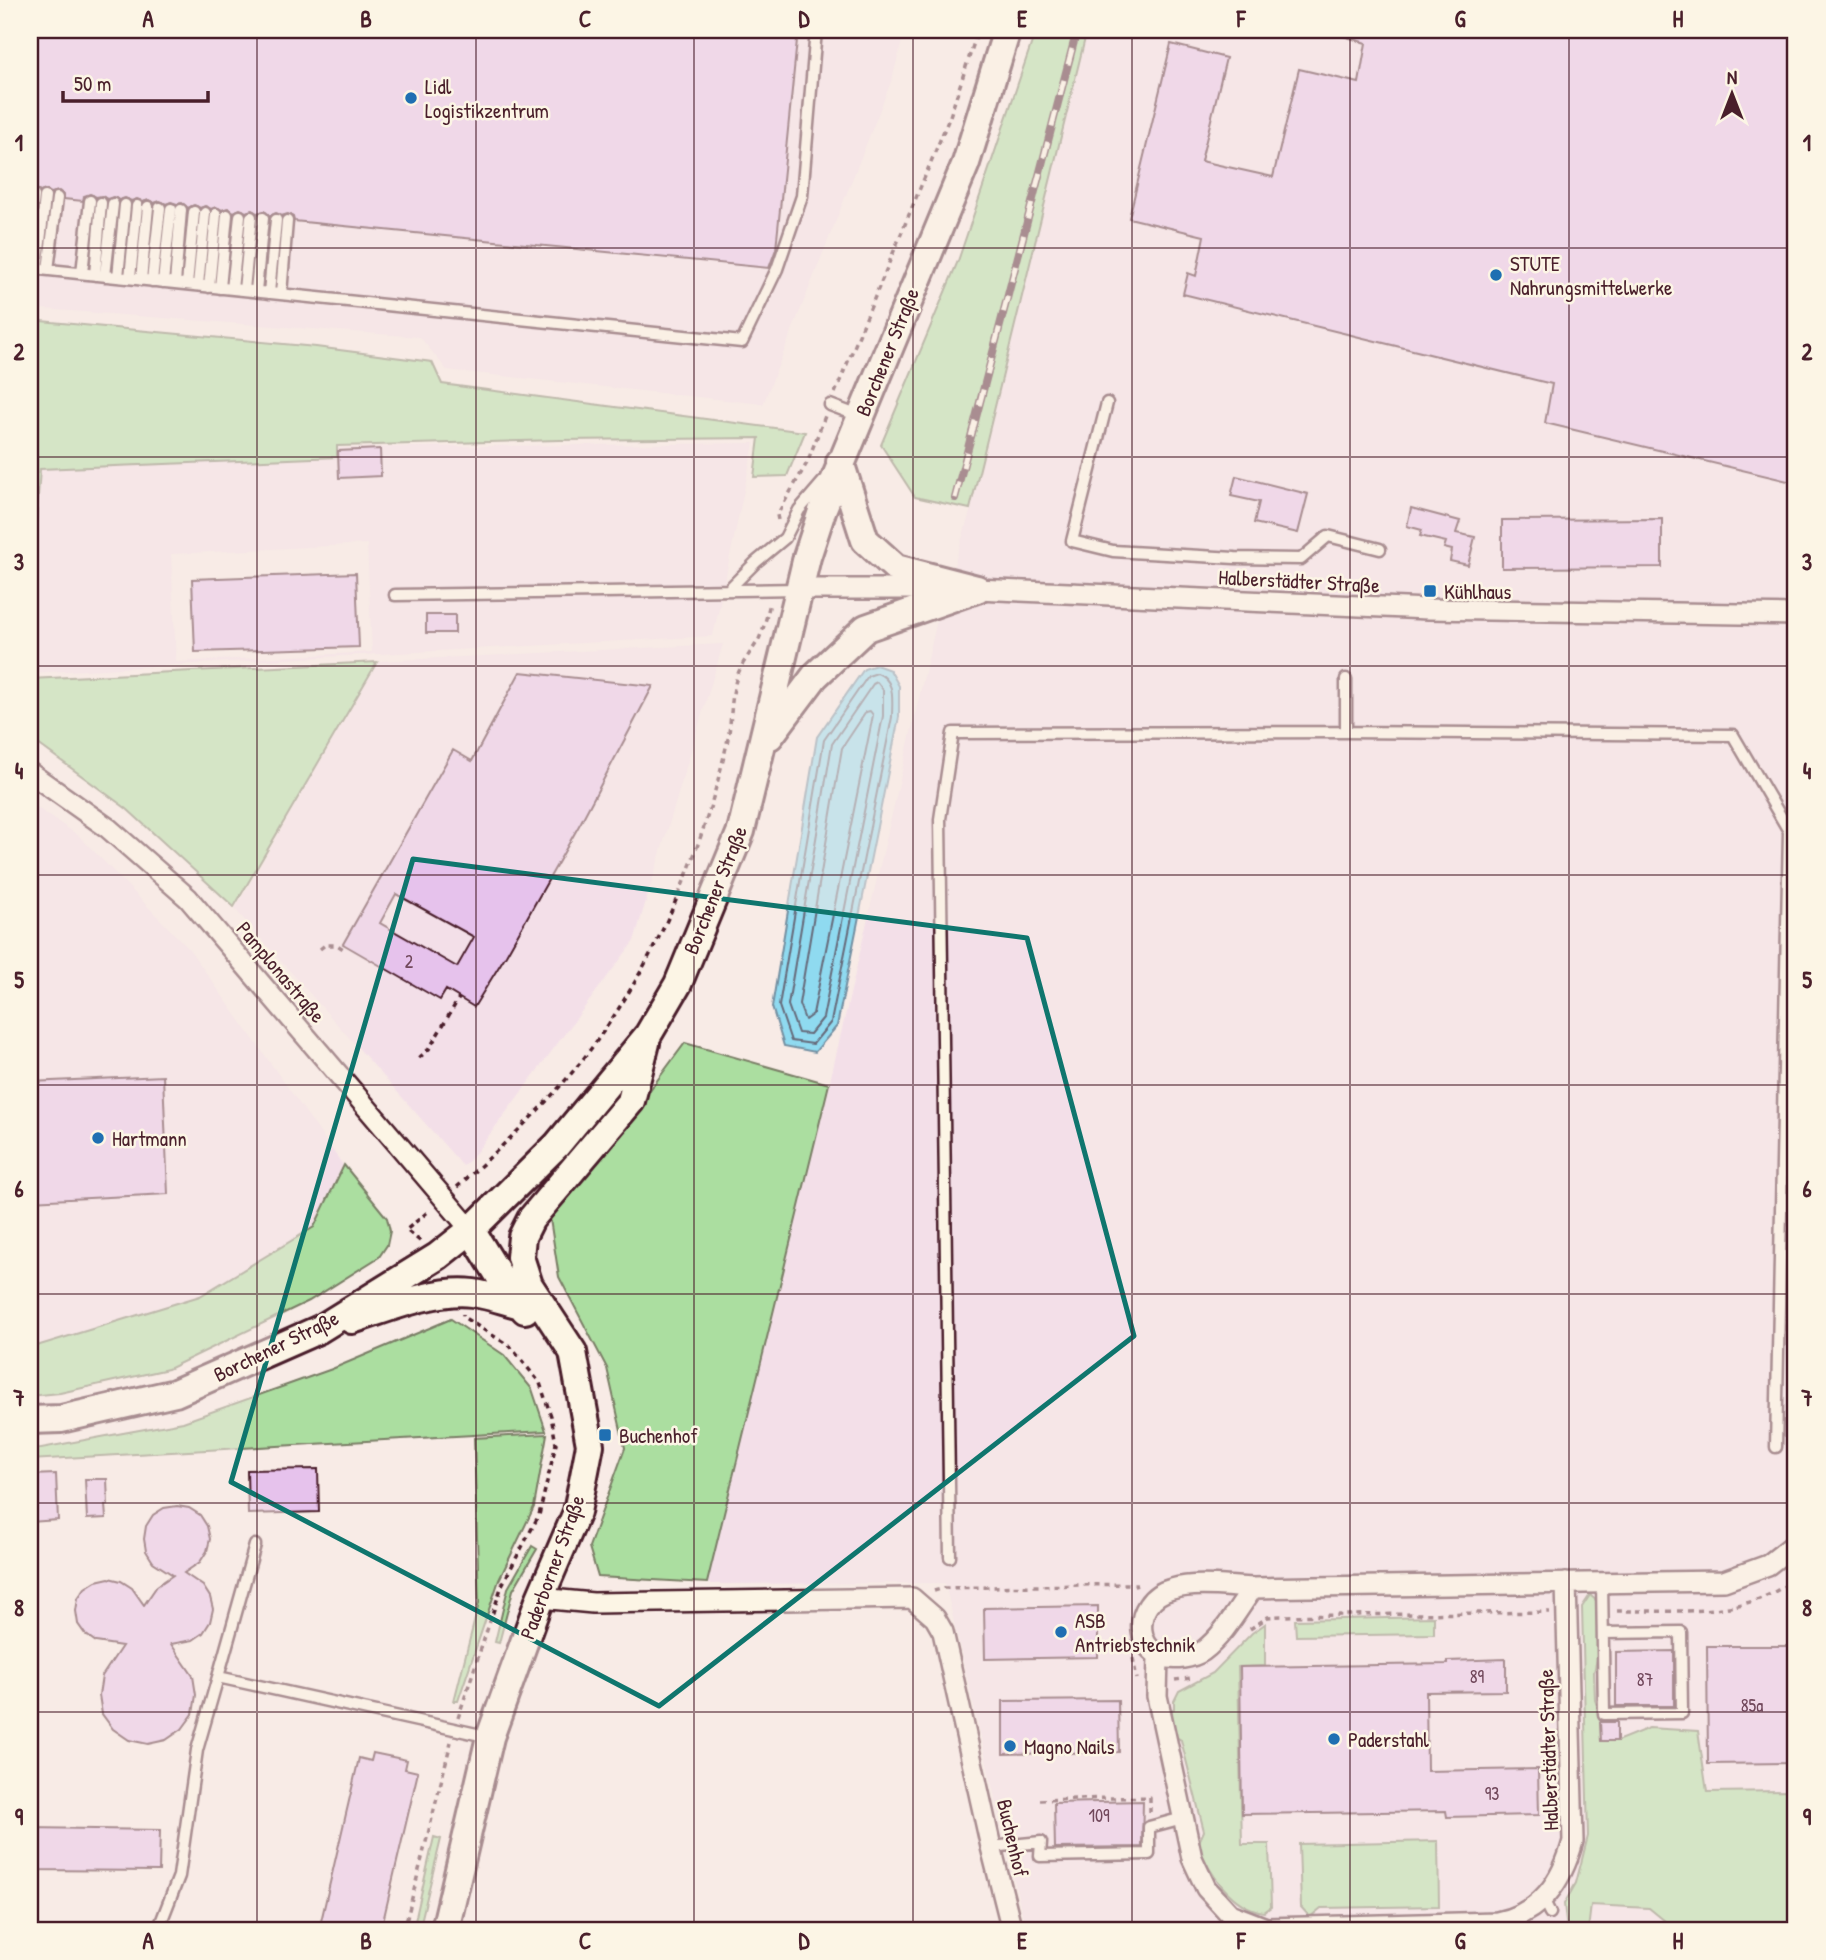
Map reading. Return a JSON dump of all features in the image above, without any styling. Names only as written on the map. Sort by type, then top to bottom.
[{"type":"main road","name":"Borchener Straße","points":[[30,1420],[61,1419],[175,1393],[320,1329],[438,1256],[471,1230],[556,1145],[648,1035],[678,984],[741,831],[762,746],[787,590],[966,163],[1007,30]]},
{"type":"main road","points":[[840,462],[864,540],[896,568],[976,589]]},
{"type":"main road","points":[[762,746],[815,676],[866,628],[976,589]]},
{"type":"main road","points":[[578,1379],[573,1352],[529,1285],[520,1257],[522,1237],[531,1219],[631,1101],[648,1035]]},
{"type":"main road","name":"Paderborner Straße","points":[[444,1930],[490,1737],[540,1598],[577,1512],[590,1445],[578,1379],[508,1290],[471,1230]]},
{"type":"main road","points":[[320,1329],[421,1299],[461,1293],[472,1293],[521,1305]]},
{"type":"street","name":"Halberstädter Straße","points":[[787,590],[976,589],[1416,609],[1796,615]]},
{"type":"street","name":"Pamplonastraße","points":[[30,773],[108,828],[188,898],[471,1230]]},
{"type":"street","name":"Halberstädter Straße","points":[[1566,1583],[1573,1841],[1567,1862],[1547,1906],[1497,1922],[1266,1928],[1230,1914],[1211,1895],[1192,1858],[1157,1696],[1158,1667],[1147,1646],[1142,1626],[1145,1609],[1160,1594],[1172,1588],[1191,1586],[1253,1588],[1602,1582],[1724,1581],[1768,1565],[1796,1543]]},
{"type":"street","points":[[1158,1667],[1202,1652],[1228,1624],[1253,1588]]},
{"type":"street","points":[[540,1598],[593,1603],[912,1598]]},
{"type":"street","name":"Buchenhof","points":[[912,1598],[935,1618],[943,1632],[1012,1930]]},
{"type":"lane","points":[[38,269],[742,342],[777,269],[802,196],[816,30]]},
{"type":"lane","points":[[30,230],[34,196]]},
{"type":"lane","points":[[38,269],[45,197]]},
{"type":"lane","points":[[38,269],[57,198]]},
{"type":"lane","points":[[82,274],[89,201]]},
{"type":"lane","points":[[100,275],[101,203]]},
{"type":"lane","points":[[100,275],[113,204]]},
{"type":"lane","points":[[117,277],[125,205]]},
{"type":"lane","points":[[130,278],[136,206]]},
{"type":"lane","points":[[148,207],[152,281]]},
{"type":"lane","points":[[152,281],[160,208]]},
{"type":"lane","points":[[152,281],[176,210],[175,283]]},
{"type":"lane","points":[[194,212],[198,285]]},
{"type":"lane","points":[[198,285],[216,214],[220,288]]},
{"type":"lane","points":[[232,289],[245,217],[244,290]]},
{"type":"lane","points":[[256,291],[262,218]]},
{"type":"lane","points":[[269,293],[275,220]]},
{"type":"lane","points":[[281,294],[287,221]]},
{"type":"lane","points":[[1107,403],[1072,541],[1113,551],[1235,558],[1301,559],[1328,536],[1380,549]]},
{"type":"lane","points":[[830,405],[860,416]]},
{"type":"lane","points":[[729,589],[785,538],[799,510],[840,462]]},
{"type":"lane","points":[[395,595],[787,590]]},
{"type":"lane","points":[[1346,678],[1346,732]]},
{"type":"lane","points":[[950,1557],[940,818],[953,733],[1733,735],[1789,831],[1776,1447]]},
{"type":"lane","points":[[158,1930],[178,1876],[197,1750],[255,1545]]},
{"type":"lane","points":[[1602,1582],[1604,1714],[1682,1713],[1681,1632],[1603,1633]]},
{"type":"lane","points":[[218,1677],[490,1737]]},
{"type":"lane","points":[[991,1847],[1041,1842],[1040,1856],[1149,1854],[1149,1827],[1183,1818]]},
{"type":"path","points":[[779,543],[777,515],[807,463],[950,116],[978,30]]},
{"type":"path","points":[[438,1256],[406,1230],[503,1146],[580,1063],[641,974],[679,894],[704,823],[727,742],[736,679],[746,657],[787,590]]},
{"type":"path","points":[[320,949],[325,945],[337,945],[345,950]]},
{"type":"path","points":[[419,1058],[429,1049],[459,998]]},
{"type":"path","points":[[404,1930],[455,1730],[502,1585],[539,1515],[556,1444],[551,1416],[540,1383],[510,1346],[463,1317],[461,1293]]},
{"type":"path","points":[[1602,1611],[1731,1607],[1758,1600],[1796,1577]]},
{"type":"path","points":[[912,1598],[944,1588],[1135,1584],[1137,1594]]},
{"type":"path","points":[[1246,1634],[1268,1617],[1281,1616],[1566,1611]]},
{"type":"path","points":[[1129,1651],[1144,1671],[1158,1667],[1177,1681],[1197,1677]]},
{"type":"path","points":[[1040,1800],[1150,1797],[1149,1827]]},
{"type":"highlighted area","points":[[413,859],[1027,938],[1134,1336],[659,1706],[231,1482]]},
{"type":"shaded area","points":[[30,30],[905,30],[892,79],[763,404],[447,370],[420,337],[30,308]]},
{"type":"shaded area","points":[[1088,30],[1796,30],[1796,1930],[1026,1930],[945,1583],[707,1584],[830,1081],[936,625],[971,509]]},
{"type":"shaded area","points":[[754,443],[713,636],[30,673],[30,619],[41,469],[337,458],[337,448]],"holes":[[[367,544],[372,652],[176,662],[171,554]]]},
{"type":"shaded area","points":[[723,644],[634,941],[472,1158],[463,1166],[235,909],[379,661]]},
{"type":"shaded area","points":[[30,803],[79,836],[189,949],[343,1165],[313,1227],[199,1296],[30,1347]]},
{"type":"green space","points":[[1036,30],[1087,30],[970,509],[915,497],[881,445],[958,261]]},
{"type":"green space","points":[[30,320],[316,347],[432,362],[442,384],[805,432],[787,476],[754,477],[759,438],[337,446],[337,457],[40,469],[30,607]]},
{"type":"green space","points":[[377,662],[234,907],[127,809],[30,738],[30,679]]},
{"type":"green space","points":[[685,1043],[829,1084],[707,1583],[598,1577],[589,1547],[625,1448],[607,1368],[559,1277],[550,1219]]},
{"type":"green space","points":[[344,1165],[387,1218],[390,1231],[387,1245],[379,1257],[309,1301],[168,1369],[60,1393],[30,1396],[30,1348],[200,1296],[314,1227]]},
{"type":"green space","points":[[451,1319],[504,1355],[532,1389],[546,1431],[30,1460],[30,1450],[183,1422],[332,1369]]},
{"type":"green space","points":[[547,1434],[534,1507],[499,1580],[458,1701],[454,1701],[479,1603],[474,1438]]},
{"type":"green space","points":[[532,1546],[537,1549],[513,1590],[499,1643],[495,1642],[508,1588]]},
{"type":"green space","points":[[1590,1595],[1599,1603],[1599,1650],[1594,1672],[1601,1741],[1617,1741],[1649,1728],[1698,1731],[1707,1792],[1796,1791],[1796,1930],[1676,1930],[1649,1908],[1591,1905],[1588,1930],[1567,1930],[1564,1904],[1576,1883],[1588,1836],[1582,1607]]},
{"type":"green space","points":[[1434,1617],[1434,1634],[1296,1636],[1295,1620]]},
{"type":"green space","points":[[1265,1624],[1265,1666],[1238,1667],[1242,1844],[1269,1844],[1271,1907],[1264,1912],[1242,1904],[1232,1896],[1208,1866],[1198,1844],[1204,1831],[1181,1740],[1171,1734],[1172,1709],[1179,1691],[1213,1673],[1252,1633]]},
{"type":"green space","points":[[434,1837],[441,1839],[419,1930],[413,1930]]},
{"type":"green space","points":[[1438,1841],[1439,1906],[1321,1908],[1310,1917],[1301,1907],[1299,1844]]},
{"type":"water","points":[[876,665],[890,670],[899,686],[899,717],[837,1026],[815,1052],[784,1046],[772,1007],[817,737],[864,669]]},
{"type":"building","name":"Lidl Logistikzentrum","points":[[30,30],[798,30],[776,249],[769,268],[294,221],[288,214],[282,216],[276,213],[270,216],[264,211],[257,213],[240,209],[234,212],[228,208],[222,210],[194,205],[188,208],[182,203],[154,203],[137,199],[131,201],[125,198],[119,200],[113,197],[107,199],[90,194],[84,196],[83,201],[64,199],[64,195],[59,191],[51,193],[46,190],[30,190]]},
{"type":"building","name":"STUTE Nahrungsmittelwerke","points":[[1335,30],[1796,30],[1796,483],[1545,423],[1552,384],[1183,294],[1188,273],[1196,276],[1204,236],[1129,218],[1171,44],[1226,58],[1201,161],[1273,177],[1299,69],[1359,83],[1366,43],[1334,33]]},
{"type":"building","points":[[380,449],[381,476],[339,478],[338,451]]},
{"type":"building","points":[[1236,476],[1308,494],[1298,533],[1254,523],[1259,502],[1231,496]]},
{"type":"building","points":[[1411,508],[1460,521],[1456,533],[1475,537],[1468,565],[1450,561],[1452,550],[1444,548],[1446,542],[1420,536],[1422,530],[1407,526]]},
{"type":"building","points":[[1662,519],[1662,567],[1502,568],[1502,520]]},
{"type":"building","points":[[356,573],[359,647],[195,652],[192,579]]},
{"type":"building","points":[[426,615],[455,615],[455,633],[426,633]]},
{"type":"building","points":[[520,672],[653,686],[581,822],[474,1007],[446,990],[440,1000],[343,944],[453,750],[472,761]],"holes":[[[396,894],[474,937],[457,967],[380,923]]]},
{"type":"building","name":"Hartmann","points":[[163,1076],[168,1194],[30,1201],[30,1082]]},
{"type":"building","points":[[318,1469],[319,1512],[248,1514],[247,1470]]},
{"type":"building","points":[[56,1474],[58,1520],[30,1522],[30,1475]]},
{"type":"building","points":[[85,1479],[107,1479],[106,1518],[87,1519]]},
{"type":"building","points":[[164,1508],[189,1508],[200,1515],[207,1526],[210,1539],[207,1551],[200,1562],[184,1573],[203,1586],[213,1609],[210,1622],[203,1633],[193,1640],[171,1644],[193,1676],[196,1695],[193,1714],[182,1729],[166,1740],[148,1744],[129,1740],[113,1729],[102,1714],[99,1695],[102,1676],[122,1646],[96,1642],[85,1634],[78,1624],[76,1611],[78,1598],[85,1588],[96,1581],[109,1578],[121,1581],[132,1588],[144,1605],[157,1586],[173,1575],[153,1562],[146,1551],[144,1539],[146,1526],[153,1515]]},
{"type":"building","name":"ASB Antriebstechnik","points":[[1098,1606],[1098,1657],[985,1659],[984,1608]]},
{"type":"building","points":[[1707,1646],[1796,1646],[1796,1763],[1708,1764]]},
{"type":"building","points":[[1674,1651],[1674,1706],[1616,1706],[1616,1652]]},
{"type":"building","name":"Paderstahl","points":[[1506,1659],[1506,1691],[1426,1692],[1427,1771],[1538,1769],[1539,1815],[1447,1817],[1446,1811],[1242,1814],[1240,1667],[1448,1664],[1448,1661]]},
{"type":"building","points":[[1118,1700],[1119,1752],[1003,1754],[1003,1701]]},
{"type":"building","points":[[1600,1722],[1617,1722],[1617,1741],[1601,1741]]},
{"type":"building","points":[[373,1753],[407,1760],[405,1769],[418,1772],[381,1930],[319,1930],[359,1758],[371,1761]]},
{"type":"building","points":[[1143,1801],[1142,1847],[1055,1848],[1054,1803]]},
{"type":"building","points":[[30,1828],[160,1830],[159,1871],[30,1870]]},
{"type":"railway","points":[[955,498],[1077,30]]},
{"type":"place","name":"Lidl Logistikzentrum","points":[[411,98]]},
{"type":"place","name":"STUTE Nahrungsmittelwerke","points":[[1496,275]]},
{"type":"place","name":"Kühlhaus","points":[[1430,591]]},
{"type":"place","name":"Hartmann","points":[[98,1138]]},
{"type":"place","name":"Buchenhof","points":[[605,1435]]},
{"type":"place","name":"ASB Antriebstechnik","points":[[1061,1632]]},
{"type":"place","name":"Paderstahl","points":[[1334,1739]]},
{"type":"place","name":"Magno Nails","points":[[1010,1746]]}]
